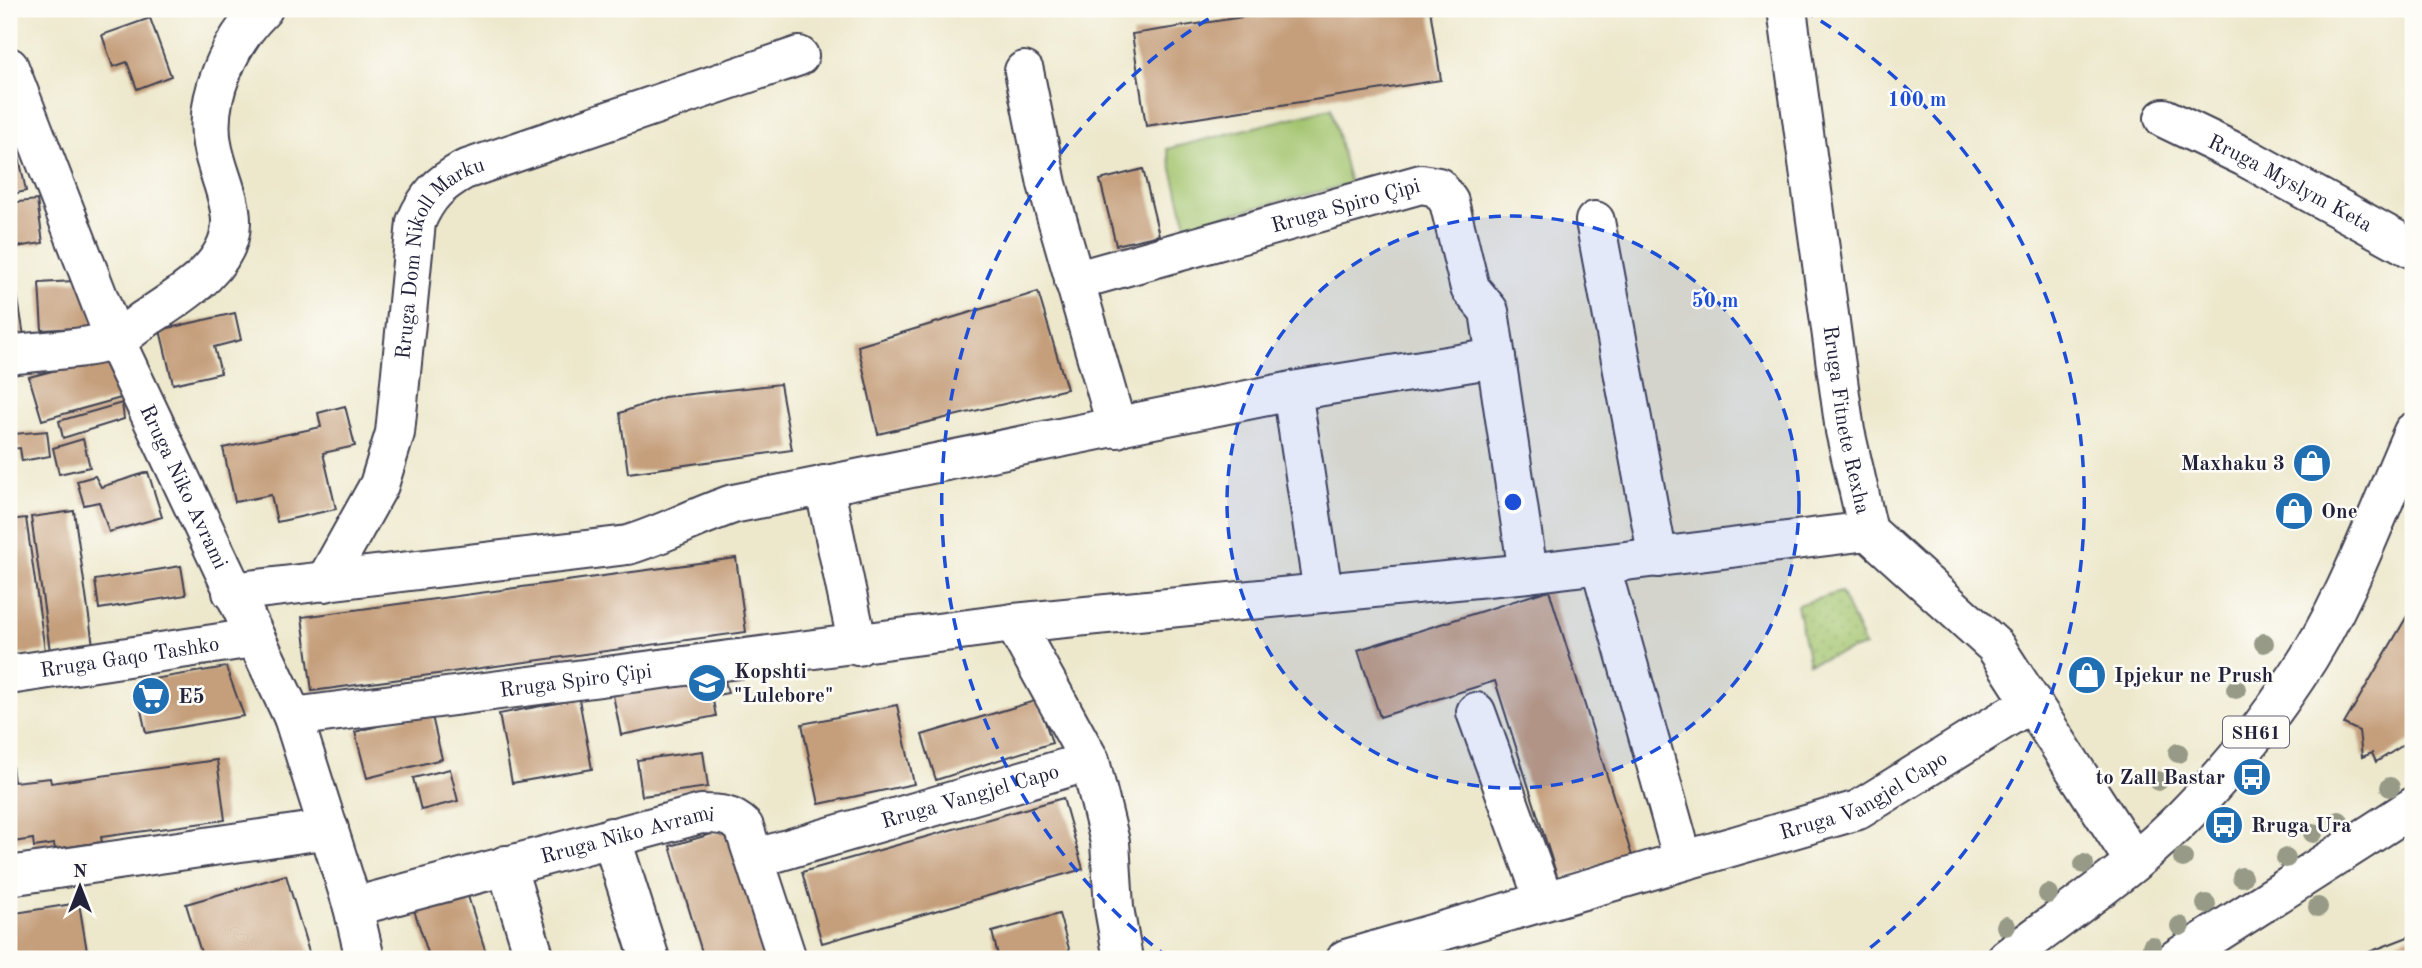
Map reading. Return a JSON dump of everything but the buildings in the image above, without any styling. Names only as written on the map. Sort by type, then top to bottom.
[{"type":"street","points":[[9,355],[115,340],[191,287],[225,247],[231,222],[212,142],[212,109],[221,75],[236,42],[263,9]]},
{"type":"street","name":"Rruga Fitnete Rexha","points":[[1787,9],[1845,430],[1868,531],[1995,646],[2134,862]]},
{"type":"street","name":"Rruga Dom Nikoll Marku","points":[[325,582],[379,485],[395,433],[416,222],[425,201],[441,183],[464,170],[799,56]]},
{"type":"street","name":"Rruga Niko Avrami","points":[[9,67],[115,340],[253,638],[293,717],[353,906],[365,959]]},
{"type":"street","points":[[1024,71],[1047,184],[1117,428]]},
{"type":"street","name":"Rruga Myslym Keta","points":[[2164,118],[2245,157],[2413,249]]},
{"type":"street","name":"Rruga Spiro Çipi","points":[[1070,268],[1421,184],[1438,187],[1449,202],[1470,288],[1489,311],[1528,573]]},
{"type":"street","points":[[1595,221],[1658,558]]},
{"type":"street","points":[[232,592],[628,545],[663,534],[705,513],[733,504],[1292,391],[1496,358]]},
{"type":"street","points":[[1292,391],[1323,592]]},
{"type":"street","name":"SH61","points":[[2006,959],[2134,862],[2204,795],[2298,675],[2335,609],[2413,432]]},
{"type":"street","points":[[824,485],[858,646]]},
{"type":"street","name":"Rruga Spiro Çipi","points":[[293,717],[1014,624],[1528,573],[1868,531]]},
{"type":"street","points":[[1600,565],[1683,860]]},
{"type":"street","points":[[1014,624],[1090,761],[1110,842],[1114,908],[1123,959]]},
{"type":"street","name":"Rruga Gaqo Tashko","points":[[9,675],[253,638]]},
{"type":"street","name":"Rruga Vangjel Capo","points":[[1346,959],[1858,810],[2032,702]]},
{"type":"street","points":[[1476,712],[1544,900]]},
{"type":"street","name":"Rruga Vangjel Capo","points":[[757,858],[1090,761]]},
{"type":"street","points":[[2176,959],[2413,807]]},
{"type":"street","name":"Rruga Niko Avrami","points":[[353,906],[701,814],[733,816],[744,827],[757,858]]},
{"type":"street","points":[[9,876],[329,829]]},
{"type":"street","points":[[611,837],[650,959]]},
{"type":"street","points":[[757,858],[787,959]]},
{"type":"street","points":[[506,865],[535,959]]},
{"type":"green space","points":[[1331,108],[1350,184],[1186,225],[1167,149]]},
{"type":"green space","points":[[1841,592],[1865,646],[1809,663],[1797,605]]},
{"type":"place","name":"Maxhaku 3","points":[[2312,463]]},
{"type":"place","name":"One","points":[[2294,511]]},
{"type":"place","name":"Ipjekur ne Prush","points":[[2087,675]]},
{"type":"place","name":"Kopshti \"Lulebore\"","points":[[707,683]]},
{"type":"place","name":"E5","points":[[151,696]]},
{"type":"place","name":"to Zall Bastar","points":[[2252,777]]},
{"type":"place","name":"Rruga Ura","points":[[2224,825]]}]
